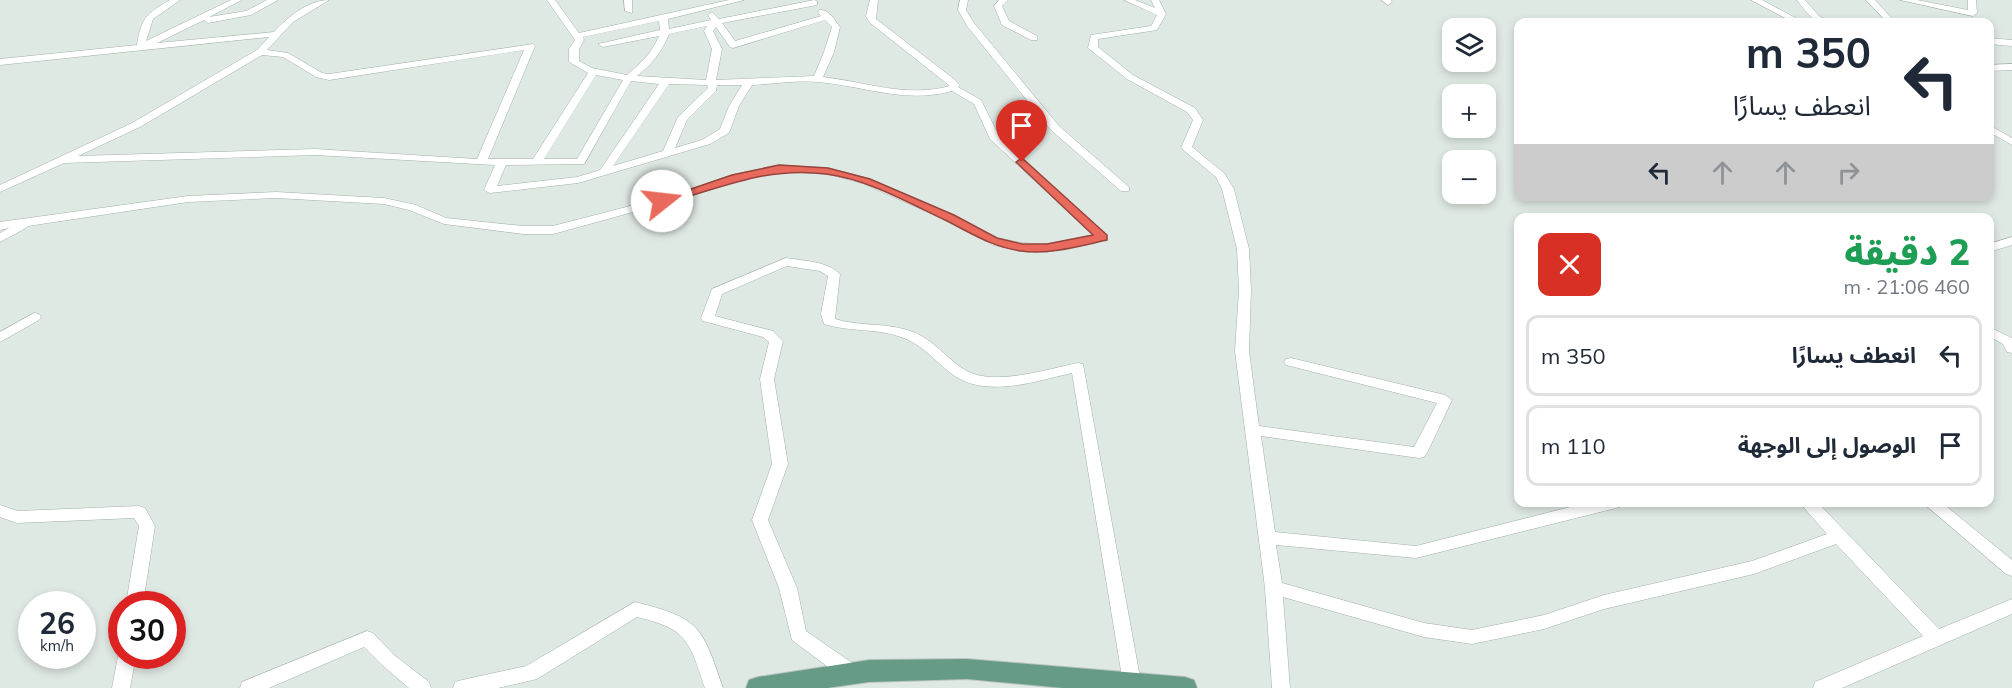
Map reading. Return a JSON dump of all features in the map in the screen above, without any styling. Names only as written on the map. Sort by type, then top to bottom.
[{"type":"main road","points":[[758,688],[851,674],[966,669],[1185,688]]},
{"type":"street","points":[[141,47],[144,23],[148,17],[176,0]]},
{"type":"street","points":[[141,47],[238,0]]},
{"type":"street","points":[[191,23],[248,13],[274,0]]},
{"type":"street","points":[[0,189],[136,125],[260,52],[290,20],[325,0]]},
{"type":"street","points":[[0,226],[188,199],[276,195],[384,201],[412,207],[444,221],[523,230],[553,230],[684,195],[736,177],[779,168],[828,171],[866,181],[950,218],[993,241],[1022,248],[1047,248],[1102,237],[994,136],[978,102],[953,88],[915,95],[893,94],[817,79],[749,82],[666,81],[593,72],[574,62],[574,49],[580,40],[551,0]]},
{"type":"street","points":[[628,0],[629,11]]},
{"type":"street","points":[[577,36],[702,3],[740,0]]},
{"type":"street","points":[[874,0],[870,16],[872,20],[951,81],[955,85],[953,88]]},
{"type":"street","points":[[964,0],[962,10],[970,24],[1054,128],[1125,189]]},
{"type":"street","points":[[1004,0],[998,6],[999,14],[1005,23],[1034,38]]},
{"type":"street","points":[[1128,0],[1162,14]]},
{"type":"street","points":[[1155,0],[1162,14]]},
{"type":"street","points":[[1755,0],[1791,18]]},
{"type":"street","points":[[1801,0],[1816,18]]},
{"type":"street","points":[[1870,0],[1887,18]]},
{"type":"street","points":[[1904,0],[1973,12]]},
{"type":"street","points":[[1935,0],[1973,12]]},
{"type":"street","points":[[1951,0],[1973,12]]},
{"type":"street","points":[[1972,0],[1973,12]]},
{"type":"street","points":[[603,44],[813,2],[836,27],[817,79]]},
{"type":"street","points":[[702,3],[733,45],[828,16]]},
{"type":"street","points":[[65,160],[315,152],[481,162],[576,163],[583,159],[628,78],[649,62],[659,48],[665,32],[666,14]]},
{"type":"street","points":[[1162,14],[1154,28],[1095,37],[1093,48],[1130,77],[1191,110],[1198,120],[1186,148],[1220,175],[1228,189],[1243,249],[1245,290],[1242,351],[1274,588],[1281,688]]},
{"type":"street","points":[[668,153],[682,119],[713,89],[711,81],[717,49],[708,30],[717,21]]},
{"type":"street","points":[[0,62],[277,34]]},
{"type":"street","points":[[1994,41],[2012,43]]},
{"type":"street","points":[[260,52],[285,55],[319,75],[329,77],[530,46],[481,162]]},
{"type":"street","points":[[1994,68],[2012,68]]},
{"type":"street","points":[[1994,68],[2012,73]]},
{"type":"street","points":[[536,163],[593,72]]},
{"type":"street","points":[[604,172],[666,81]]},
{"type":"street","points":[[502,162],[490,190],[578,180],[706,142],[725,131],[734,106],[749,82]]},
{"type":"street","points":[[1994,131],[2012,142]]},
{"type":"street","points":[[0,238],[32,221]]},
{"type":"street","points":[[1994,246],[2012,241]]},
{"type":"street","points":[[851,674],[798,634],[788,588],[760,520],[780,464],[767,379],[776,341],[768,334],[708,318],[716,292],[786,262],[823,268],[834,274],[828,314],[830,321],[843,327],[903,333],[926,341],[959,373],[974,382],[995,382],[1078,367],[1132,683]]},
{"type":"street","points":[[0,338],[34,317]]},
{"type":"street","points":[[1994,334],[2008,341],[2012,349]]},
{"type":"street","points":[[1252,430],[1419,453],[1445,400],[1291,362]]},
{"type":"street","points":[[1267,538],[1416,552],[1596,507]]},
{"type":"street","points":[[1812,507],[1936,638]]},
{"type":"street","points":[[1936,507],[2012,569]]},
{"type":"street","points":[[0,511],[17,517],[139,512],[147,526],[137,591]]},
{"type":"street","points":[[1274,588],[1424,630],[1472,637],[1544,622],[1604,602],[1754,567],[1839,536]]},
{"type":"street","points":[[1822,688],[2012,606]]},
{"type":"street","points":[[462,688],[530,673],[636,609],[668,616],[697,636],[714,688]]},
{"type":"street","points":[[249,688],[367,638],[388,660],[422,688]]},
{"type":"street","points":[[121,688],[124,669]]},
{"type":"route","points":[[662,201],[736,177],[779,168],[828,171],[866,181],[950,218],[993,241],[1022,248],[1047,248],[1102,237],[1022,162]]}]
